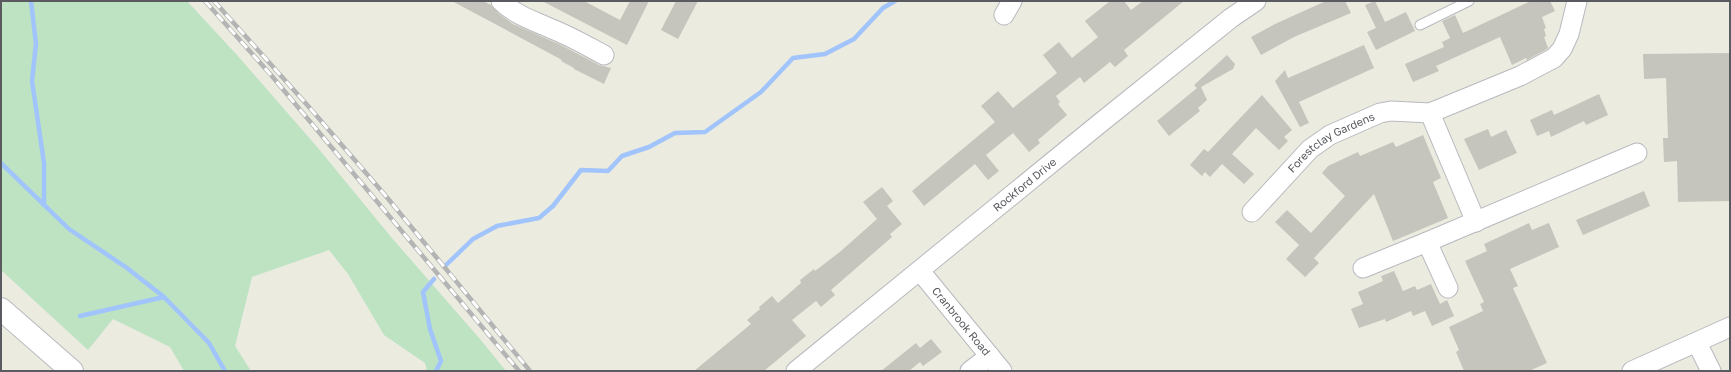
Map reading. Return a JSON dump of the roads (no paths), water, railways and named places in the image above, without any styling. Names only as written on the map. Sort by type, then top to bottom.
[{"type":"street","points":[[501,1],[514,11],[527,18],[553,29],[604,55]]},
{"type":"street","name":"Rockford Drive","points":[[796,371],[1231,18],[1256,1]]},
{"type":"street","name":"Forestclay Gardens","points":[[1252,212],[1310,150],[1330,135],[1380,113],[1391,111],[1430,113],[1520,76],[1554,58],[1562,49],[1569,34],[1577,1]]},
{"type":"street","points":[[1430,113],[1476,222]]},
{"type":"street","points":[[1363,268],[1476,222],[1637,153]]},
{"type":"street","points":[[1427,242],[1448,288]]},
{"type":"street","name":"Cranbrook Road","points":[[920,271],[1002,371]]},
{"type":"street","points":[[1,308],[72,371]]},
{"type":"street","points":[[1632,371],[1730,327]]},
{"type":"street","points":[[1697,343],[1712,371]]},
{"type":"street","points":[[970,371],[990,356]]},
{"type":"lane","points":[[1420,25],[1469,1]]},
{"type":"waterway","points":[[31,1],[36,44],[32,81],[44,163],[44,205]]},
{"type":"waterway","points":[[445,266],[473,239],[497,226],[539,218],[553,206],[581,170],[608,171],[622,156],[649,147],[675,133],[705,132],[761,92],[793,58],[825,54],[854,39],[883,8],[895,1]]},
{"type":"waterway","points":[[1,163],[69,229],[127,268],[164,297],[209,343],[225,371]]},
{"type":"waterway","points":[[434,279],[423,292],[430,329],[441,361],[436,371]]},
{"type":"waterway","points":[[80,316],[164,297]]},
{"type":"railway","points":[[205,1],[271,75],[519,371]]},
{"type":"railway","points":[[214,1],[385,195],[530,371]]}]
